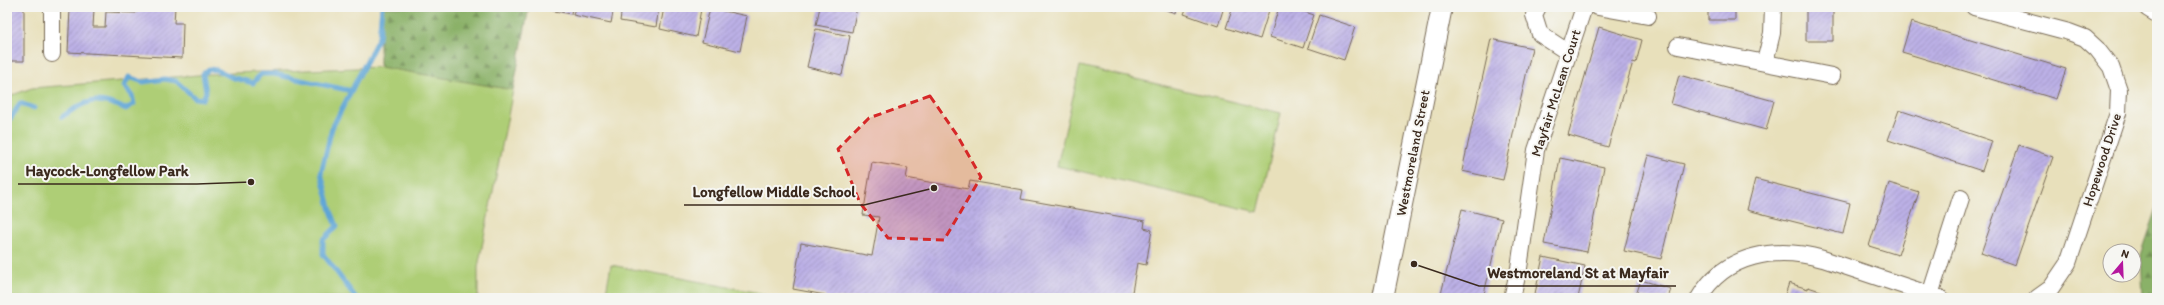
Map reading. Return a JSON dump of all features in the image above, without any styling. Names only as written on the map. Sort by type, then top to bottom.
[{"type":"main road","name":"Westmoreland Street","points":[[1383,298],[1442,7]]},
{"type":"main road","points":[[2149,7],[2157,12]]},
{"type":"street","points":[[52,7],[52,54]]},
{"type":"street","points":[[1538,7],[1534,15],[1540,34],[1569,53]]},
{"type":"street","name":"Mayfair McLean Court","points":[[1512,298],[1519,268],[1536,150],[1584,7]]},
{"type":"street","points":[[1598,7],[1648,16]]},
{"type":"street","points":[[1765,62],[1772,32],[1773,7]]},
{"type":"street","name":"Hopewood Drive","points":[[1974,7],[2069,32],[2085,38],[2107,59],[2119,90],[2118,112],[2073,252],[2057,282],[2037,298]]},
{"type":"street","points":[[1678,46],[1832,76]]},
{"type":"street","points":[[1703,296],[1714,278],[1735,263],[1753,256],[1781,252],[1814,257],[1933,297],[1961,198]]},
{"type":"highlighted area","points":[[930,96],[957,135],[981,177],[944,240],[888,238],[860,203],[838,149],[869,118]]},
{"type":"green space","points":[[380,7],[529,7],[513,90],[380,67]]},
{"type":"green space","points":[[1080,66],[1281,113],[1258,212],[1057,166]]},
{"type":"green space","points":[[380,67],[513,90],[478,267],[478,298],[7,298],[7,97],[32,88],[211,74]]},
{"type":"green space","points":[[2157,208],[2157,298],[2143,298],[2142,252]]},
{"type":"green space","points":[[611,265],[765,294],[764,298],[605,298]]},
{"type":"building","points":[[7,7],[24,7],[24,61],[7,61]]},
{"type":"building","points":[[136,7],[175,7],[174,23],[183,23],[182,58],[68,52],[70,8],[94,9],[93,27],[105,27],[106,12],[136,13]]},
{"type":"building","points":[[301,7],[321,7],[321,10]]},
{"type":"building","points":[[532,7],[572,7],[571,14]]},
{"type":"building","points":[[575,7],[614,7],[611,23],[573,15]]},
{"type":"building","points":[[622,7],[659,7],[656,27],[620,21]]},
{"type":"building","points":[[664,7],[690,7],[701,9],[696,37],[660,29]]},
{"type":"building","points":[[820,7],[857,7],[852,32],[816,25]]},
{"type":"building","points":[[1158,7],[1177,7],[1176,13]]},
{"type":"building","points":[[1187,7],[1224,7],[1218,26],[1184,14]]},
{"type":"building","points":[[1233,7],[1270,7],[1260,39],[1226,28]]},
{"type":"building","points":[[1279,7],[1290,7],[1314,15],[1303,48],[1270,37]]},
{"type":"building","points":[[1373,7],[1387,7],[1386,11]]},
{"type":"building","points":[[1708,7],[1735,7],[1735,20],[1708,20]]},
{"type":"building","points":[[1806,7],[1833,7],[1833,41],[1806,41]]},
{"type":"building","points":[[710,8],[747,16],[740,51],[702,42]]},
{"type":"building","points":[[1319,15],[1355,27],[1344,60],[1308,48]]},
{"type":"building","points":[[1911,22],[2066,69],[2056,99],[1902,52]]},
{"type":"building","points":[[1599,27],[1642,40],[1636,63],[1633,62],[1608,147],[1568,135]]},
{"type":"building","points":[[816,29],[850,36],[842,75],[807,67]]},
{"type":"building","points":[[1491,39],[1532,48],[1503,180],[1462,171]]},
{"type":"building","points":[[1679,75],[1774,101],[1766,130],[1671,104]]},
{"type":"building","points":[[1899,110],[1992,141],[1982,171],[1888,140]]},
{"type":"building","points":[[2019,145],[2053,157],[2015,265],[1981,253]]},
{"type":"building","points":[[1648,155],[1684,164],[1661,259],[1624,251]]},
{"type":"building","points":[[1560,158],[1604,167],[1587,252],[1544,244]]},
{"type":"building","points":[[872,162],[908,168],[906,178],[968,189],[970,181],[1023,190],[1021,199],[1145,221],[1144,228],[1152,230],[1146,265],[1137,263],[1131,298],[1103,295],[1103,298],[825,298],[825,295],[793,289],[801,243],[872,256],[879,217],[863,215]]},
{"type":"building","points":[[1755,179],[1850,203],[1843,234],[1747,210]]},
{"type":"building","points":[[1889,183],[1919,192],[1898,255],[1869,246]]},
{"type":"building","points":[[1462,209],[1502,219],[1483,298],[1440,298]]},
{"type":"building","points":[[1543,257],[1585,266],[1578,298],[1534,298]]},
{"type":"building","points":[[1641,280],[1671,289],[1668,298],[1635,298]]},
{"type":"building","points":[[1789,283],[1808,289],[1808,287],[1842,298],[1784,298]]},
{"type":"waterway","points":[[356,298],[323,254],[323,240],[337,226],[331,211],[321,173],[332,128],[379,37],[382,7]]},
{"type":"waterway","points":[[62,117],[79,106],[92,101],[107,102],[126,109],[134,104],[132,95],[124,86],[129,77],[143,82],[165,79],[176,81],[195,98],[203,99],[206,92],[203,74],[209,69],[217,70],[231,77],[253,83],[261,74],[274,74],[352,91]]},
{"type":"waterway","points":[[7,120],[11,118],[20,103],[34,108]]},
{"type":"place","name":"Haycock-Longfellow Park","points":[[251,182]]},
{"type":"place","name":"Longfellow Middle School","points":[[934,188]]},
{"type":"place","name":"Westmoreland St at Mayfair","points":[[1414,264]]}]
